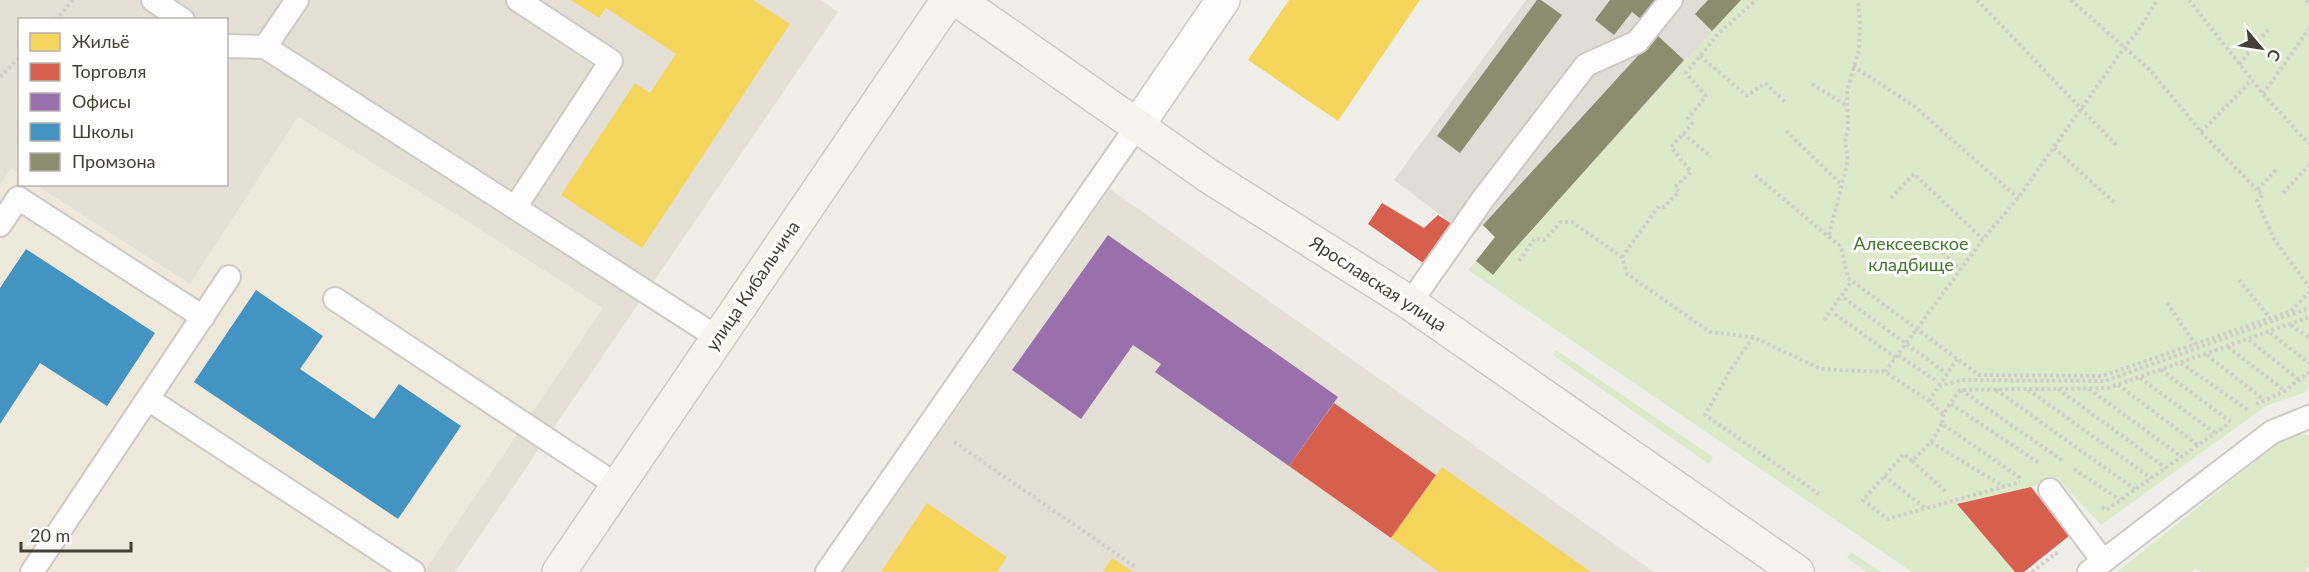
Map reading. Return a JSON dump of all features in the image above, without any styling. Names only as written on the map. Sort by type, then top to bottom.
[{"type":"street","name":"улица Кибальчича","points":[[559,572],[948,0]]},
{"type":"street","name":"Ярославская улица","points":[[958,0],[1210,177],[1410,303],[1797,572]]},
{"type":"street","points":[[1137,126],[1223,0]]},
{"type":"lane","points":[[153,0],[180,18]]},
{"type":"lane","points":[[266,47],[297,0]]},
{"type":"lane","points":[[516,206],[611,61],[518,0]]},
{"type":"lane","points":[[1410,303],[1483,200],[1586,65],[1637,42],[1671,0]]},
{"type":"lane","points":[[228,46],[266,47],[718,338]]},
{"type":"lane","points":[[827,572],[1137,126]]},
{"type":"lane","points":[[0,225],[18,198],[203,317]]},
{"type":"lane","points":[[32,572],[229,277]]},
{"type":"lane","points":[[335,299],[618,486]]},
{"type":"lane","points":[[148,399],[413,572]]},
{"type":"lane","points":[[2050,490],[2096,566],[2272,432],[2309,417]]},
{"type":"path","points":[[57,18],[74,0]]},
{"type":"path","points":[[1622,257],[1659,206],[1664,207],[1679,192],[1676,187],[1692,172],[1671,147],[1692,123],[1688,118],[1706,96],[1686,73],[1718,34],[1756,0]]},
{"type":"path","points":[[1830,236],[1848,160],[1845,139],[1848,130],[1847,91],[1859,50],[1858,0]]},
{"type":"path","points":[[1977,0],[2117,146]]},
{"type":"path","points":[[2071,0],[2150,70],[2201,132],[2263,195],[2258,201],[2274,239],[2309,287]]},
{"type":"path","points":[[1885,372],[1983,239],[2018,198],[2140,28],[2157,0]]},
{"type":"path","points":[[2189,0],[2263,94],[2309,144]]},
{"type":"path","points":[[2263,94],[2309,28]]},
{"type":"path","points":[[2239,64],[2268,30]]},
{"type":"path","points":[[1700,56],[1747,96],[1765,83],[1786,103]]},
{"type":"path","points":[[0,77],[18,59]]},
{"type":"path","points":[[1853,66],[1914,106],[2018,198]]},
{"type":"path","points":[[2201,132],[2252,80]]},
{"type":"path","points":[[1812,84],[1847,106]]},
{"type":"path","points":[[1786,131],[1842,185]]},
{"type":"path","points":[[1683,133],[1711,157]]},
{"type":"path","points":[[2054,148],[2116,204]]},
{"type":"path","points":[[2283,193],[2309,165]]},
{"type":"path","points":[[2257,190],[2276,170]]},
{"type":"path","points":[[1891,198],[1914,174],[1983,239]]},
{"type":"path","points":[[1755,176],[1841,247],[1848,278],[1979,375],[2102,375],[2291,311],[2309,294]]},
{"type":"path","points":[[1519,261],[1535,238],[1544,240],[1562,222],[1572,222],[1622,257],[1627,274],[1710,332],[1753,337],[1821,369],[1885,372],[1929,401],[1943,414]]},
{"type":"path","points":[[1929,240],[1960,270]]},
{"type":"path","points":[[2239,280],[2270,318]]},
{"type":"path","points":[[1824,320],[1852,281]]},
{"type":"path","points":[[1844,298],[1946,373]]},
{"type":"path","points":[[2167,303],[2195,344]]},
{"type":"path","points":[[1939,386],[1963,380],[2106,381],[2309,308]]},
{"type":"path","points":[[1835,314],[1935,380]]},
{"type":"path","points":[[1960,390],[2108,388],[2309,318]]},
{"type":"path","points":[[2291,325],[2309,338]]},
{"type":"path","points":[[2269,332],[2309,363]]},
{"type":"path","points":[[1753,337],[1731,369],[1705,415],[1819,494]]},
{"type":"path","points":[[2248,339],[2299,380]]},
{"type":"path","points":[[2228,346],[2284,391]]},
{"type":"path","points":[[2206,354],[2263,399]]},
{"type":"path","points":[[1929,401],[1957,358]]},
{"type":"path","points":[[2180,363],[2248,410]]},
{"type":"path","points":[[2160,370],[2231,422]]},
{"type":"path","points":[[2097,503],[2106,510],[2263,399],[2284,391],[2309,372]]},
{"type":"path","points":[[2139,377],[2215,433]]},
{"type":"path","points":[[2118,385],[2198,445]]},
{"type":"path","points":[[2089,388],[2182,457]]},
{"type":"path","points":[[1995,389],[2136,490]]},
{"type":"path","points":[[2028,389],[2151,478]]},
{"type":"path","points":[[2058,389],[2166,468]]},
{"type":"path","points":[[1912,461],[1931,442],[1942,424],[1943,414],[1960,390]]},
{"type":"path","points":[[1960,390],[2064,461]]},
{"type":"path","points":[[1950,404],[2043,465]]},
{"type":"path","points":[[1942,424],[2025,480],[1888,519],[1863,500],[1904,454],[1947,493]]},
{"type":"path","points":[[952,441],[1137,568]]},
{"type":"path","points":[[1931,442],[2004,487]]},
{"type":"path","points":[[2073,468],[2120,501]]},
{"type":"path","points":[[1884,476],[1925,508]]},
{"type":"path","points":[[2032,572],[2056,553],[2063,562]]},
{"type":"path","points":[[2039,560],[2043,564]]},
{"type":"shaded area","points":[[0,0],[821,0],[838,12],[455,572],[0,572]]},
{"type":"shaded area","points":[[1526,0],[1741,0],[1510,254],[1483,225],[1471,238],[1394,180]]},
{"type":"shaded area","points":[[298,117],[603,308],[424,572],[0,572],[0,185],[11,168],[18,173],[18,186],[38,186],[190,284]]},
{"type":"shaded area","points":[[1110,189],[1654,572],[843,572]]},
{"type":"green space","name":"Алексеевское кладбище","points":[[1741,0],[2309,0],[2309,388],[2303,393],[2266,406],[2101,525],[2057,478],[2031,487],[1958,504],[2015,572],[1912,572],[1468,270],[1476,261],[1510,254]]},
{"type":"green space","points":[[1556,350],[1713,457],[1709,464],[1553,355]]},
{"type":"green space","points":[[2295,435],[2309,435],[2309,566],[2305,572],[2201,572],[2195,568],[2192,572],[2117,572],[2282,440]]},
{"type":"green space","points":[[1851,552],[1881,572],[1867,572],[1847,558]]},
{"type":"building: Жильё","points":[[571,0],[753,0],[790,24],[642,248],[561,195],[635,83],[650,93],[676,54],[606,8],[599,18]]},
{"type":"building: Жильё","points":[[1289,0],[1420,0],[1338,121],[1248,60]]},
{"type":"building: Жильё","points":[[1442,467],[1591,572],[1439,572],[1391,538]]},
{"type":"building: Жильё","points":[[927,503],[1007,557],[997,572],[881,572]]},
{"type":"building: Жильё","points":[[1112,558],[1133,572],[1103,572]]},
{"type":"building: Торговля","points":[[1382,203],[1424,228],[1438,215],[1452,224],[1423,263],[1368,224]]},
{"type":"building: Торговля","points":[[1334,403],[1436,475],[1391,538],[1289,466]]},
{"type":"building: Торговля","points":[[2031,487],[2069,536],[2024,572],[2015,572],[1957,504]]},
{"type":"building: Офисы","points":[[1108,235],[1338,397],[1289,466],[1155,372],[1161,364],[1133,345],[1081,419],[1012,370]]},
{"type":"building: Школы","points":[[26,249],[155,333],[107,406],[40,363],[0,424],[0,288]]},
{"type":"building: Школы","points":[[256,290],[323,336],[300,369],[374,419],[399,384],[461,426],[398,519],[194,382]]},
{"type":"building: Промзона","points":[[1537,0],[1541,0],[1562,15],[1460,153],[1437,136]]},
{"type":"building: Промзона","points":[[1610,0],[1656,0],[1641,19],[1632,12],[1614,35],[1595,20]]},
{"type":"building: Промзона","points":[[1708,0],[1741,0],[1712,31],[1695,14]]},
{"type":"building: Промзона","points":[[1657,35],[1684,60],[1493,275],[1476,261],[1495,237],[1483,225]]}]
